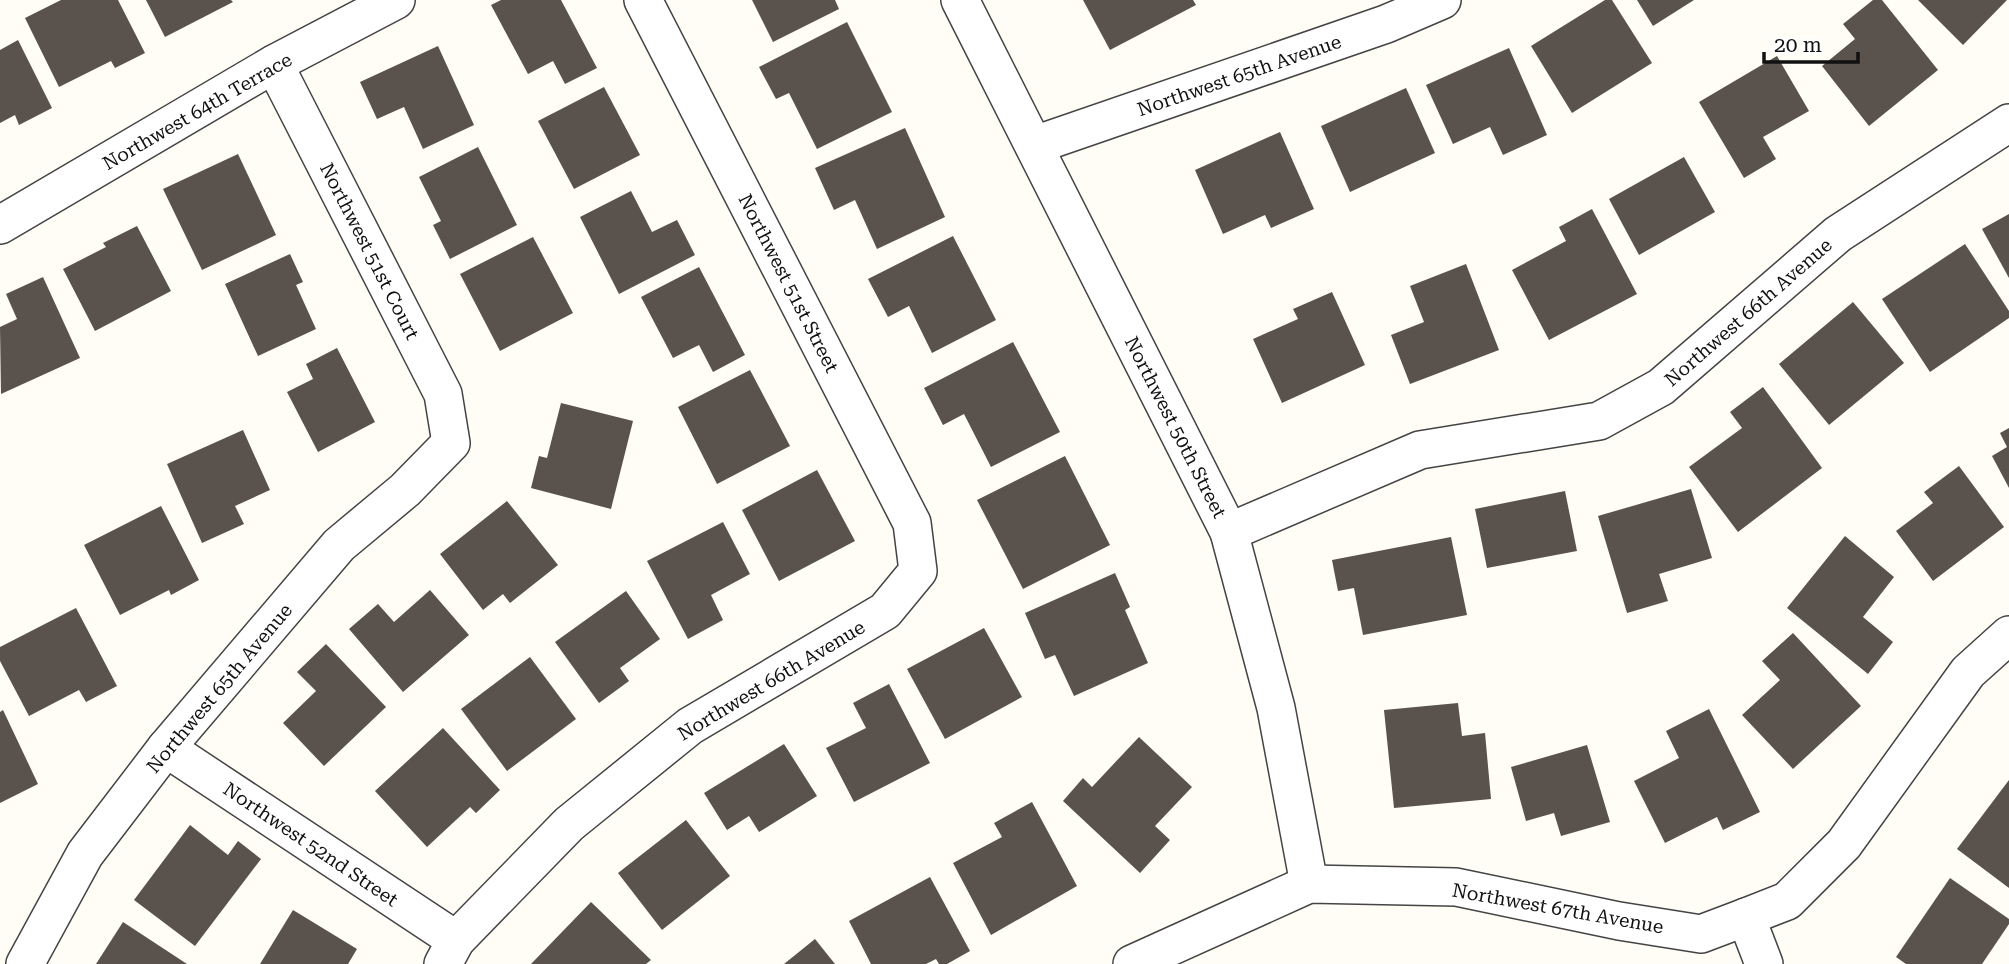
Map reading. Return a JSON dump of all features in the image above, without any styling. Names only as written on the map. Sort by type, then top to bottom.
[{"type":"street","name":"Northwest 64th Terrace","points":[[0,225],[274,64],[396,0]]},
{"type":"street","name":"Northwest 51st Street","points":[[643,0],[912,523],[918,571]]},
{"type":"street","name":"Northwest 50th Street","points":[[960,0],[1229,532],[1276,708],[1309,884]]},
{"type":"street","name":"Northwest 65th Avenue","points":[[1035,145],[1387,24],[1442,0]]},
{"type":"street","name":"Northwest 51st Court","points":[[274,64],[443,394],[451,443]]},
{"type":"street","name":"Northwest 66th Avenue","points":[[1229,532],[1420,450],[1599,421],[1661,387],[1838,234],[2009,123]]},
{"type":"street","name":"Northwest 65th Avenue","points":[[25,964],[85,854],[166,748],[339,545],[405,490],[451,443]]},
{"type":"street","name":"Northwest 66th Avenue","points":[[449,952],[569,824],[690,726],[885,611],[918,571]]},
{"type":"street","name":"Northwest 67th Avenue","points":[[1132,964],[1309,884],[1456,887],[1619,921],[1701,934],[1787,901],[1844,844],[1968,672],[2009,635]]},
{"type":"street","name":"Northwest 52nd Street","points":[[166,748],[449,952]]},
{"type":"street","points":[[1746,917],[1764,964]]},
{"type":"building","points":[[61,0],[118,0],[145,53],[115,68],[111,61],[59,87],[25,18]]},
{"type":"building","points":[[146,0],[231,0],[233,2],[165,37]]},
{"type":"building","points":[[501,0],[561,0],[597,68],[565,84],[553,61],[528,74],[491,5]]},
{"type":"building","points":[[752,0],[835,0],[839,9],[773,42]]},
{"type":"building","points":[[1083,0],[1193,0],[1196,5],[1110,50]]},
{"type":"building","points":[[1605,0],[1612,0],[1652,63],[1572,113],[1531,46]]},
{"type":"building","points":[[1637,0],[1694,0],[1653,26]]},
{"type":"building","points":[[1873,0],[1882,0],[1938,70],[1869,126],[1822,66],[1855,39],[1843,24]]},
{"type":"building","points":[[1918,0],[2007,0],[1963,45]]},
{"type":"building","points":[[847,22],[892,112],[817,149],[789,93],[776,99],[759,67]]},
{"type":"building","points":[[18,40],[52,108],[19,125],[15,115],[0,123],[0,50]]},
{"type":"building","points":[[438,46],[474,125],[423,149],[404,107],[377,119],[360,82]]},
{"type":"building","points":[[1509,48],[1547,135],[1503,155],[1490,127],[1453,144],[1426,85]]},
{"type":"building","points":[[1777,56],[1809,111],[1763,137],[1776,159],[1744,178],[1699,102]]},
{"type":"building","points":[[604,87],[640,155],[574,189],[538,121]]},
{"type":"building","points":[[1406,88],[1435,153],[1350,192],[1321,126]]},
{"type":"building","points":[[905,128],[945,217],[877,249],[855,200],[834,210],[815,168]]},
{"type":"building","points":[[1280,132],[1314,209],[1271,228],[1265,215],[1223,234],[1195,170]]},
{"type":"building","points":[[478,147],[517,225],[450,259],[433,225],[441,221],[419,177]]},
{"type":"building","points":[[238,154],[276,235],[202,270],[163,189]]},
{"type":"building","points":[[1684,157],[1715,212],[1639,255],[1609,199]]},
{"type":"building","points":[[631,191],[652,232],[677,220],[695,255],[619,294],[580,217]]},
{"type":"building","points":[[1592,209],[1637,294],[1549,340],[1512,270],[1566,241],[1559,227]]},
{"type":"building","points":[[2009,214],[2009,278],[1982,229]]},
{"type":"building","points":[[137,226],[171,291],[95,331],[63,269],[106,247],[103,243]]},
{"type":"building","points":[[953,236],[996,320],[932,353],[909,306],[888,317],[868,279]]},
{"type":"building","points":[[533,237],[573,313],[500,351],[460,274]]},
{"type":"building","points":[[1965,244],[2009,311],[2009,318],[1930,372],[1882,299]]},
{"type":"building","points":[[290,254],[303,282],[296,285],[316,329],[258,356],[225,284]]},
{"type":"building","points":[[1466,264],[1499,350],[1410,384],[1391,335],[1424,322],[1410,286]]},
{"type":"building","points":[[699,267],[745,355],[713,372],[699,345],[673,358],[641,297]]},
{"type":"building","points":[[43,277],[80,358],[1,394],[0,327],[17,319],[6,294]]},
{"type":"building","points":[[1332,292],[1365,365],[1282,403],[1253,339],[1298,319],[1293,309]]},
{"type":"building","points":[[1853,302],[1904,363],[1829,425],[1779,364]]},
{"type":"building","points":[[1013,342],[1060,432],[991,467],[964,414],[943,425],[924,388]]},
{"type":"building","points":[[337,348],[375,422],[318,452],[287,392],[313,379],[306,364]]},
{"type":"building","points":[[750,370],[790,446],[717,484],[678,407]]},
{"type":"building","points":[[1763,387],[1822,468],[1738,532],[1689,467],[1742,428],[1730,412]]},
{"type":"building","points":[[561,403],[633,421],[611,509],[531,488],[539,456],[547,458]]},
{"type":"building","points":[[2009,428],[2009,488],[1992,456],[2007,447],[2000,433]]},
{"type":"building","points":[[243,430],[270,490],[235,506],[244,524],[202,543],[167,464]]},
{"type":"building","points":[[1065,456],[1110,545],[1023,589],[977,500]]},
{"type":"building","points":[[1959,466],[2004,527],[1933,581],[1896,531],[1933,503],[1924,492]]},
{"type":"building","points":[[817,470],[855,541],[779,581],[742,510]]},
{"type":"building","points":[[1691,489],[1712,558],[1659,574],[1668,601],[1627,613],[1598,516]]},
{"type":"building","points":[[1565,491],[1577,551],[1487,568],[1475,509]]},
{"type":"building","points":[[507,501],[558,565],[510,603],[503,594],[483,610],[440,554]]},
{"type":"building","points":[[161,506],[199,580],[171,595],[169,590],[120,615],[84,545]]},
{"type":"building","points":[[723,522],[750,574],[711,595],[723,620],[688,639],[647,561]]},
{"type":"building","points":[[1845,536],[1894,577],[1863,617],[1893,642],[1868,674],[1787,608]]},
{"type":"building","points":[[1451,537],[1467,615],[1363,635],[1354,588],[1338,591],[1332,560]]},
{"type":"building","points":[[1115,573],[1130,607],[1125,610],[1148,663],[1074,696],[1055,655],[1045,659],[1025,613]]},
{"type":"building","points":[[430,590],[469,635],[403,692],[349,629],[378,604],[394,622]]},
{"type":"building","points":[[626,591],[660,639],[620,668],[629,681],[599,703],[555,642]]},
{"type":"building","points":[[76,608],[117,686],[86,702],[79,690],[29,716],[0,661],[0,647]]},
{"type":"building","points":[[984,628],[1022,697],[945,739],[907,669]]},
{"type":"building","points":[[1793,633],[1861,706],[1793,769],[1742,715],[1780,680],[1762,661]]},
{"type":"building","points":[[326,644],[386,707],[324,766],[283,723],[316,691],[297,672]]},
{"type":"building","points":[[530,657],[576,719],[507,771],[461,709]]},
{"type":"building","points":[[889,684],[930,763],[854,802],[826,748],[866,728],[853,703]]},
{"type":"building","points":[[1458,703],[1462,736],[1485,733],[1491,799],[1394,808],[1384,710]]},
{"type":"building","points":[[1709,709],[1760,812],[1723,830],[1717,817],[1665,843],[1634,781],[1679,758],[1666,731]]},
{"type":"building","points":[[3,710],[38,784],[0,803],[0,712]]},
{"type":"building","points":[[443,728],[500,790],[476,813],[470,807],[427,847],[375,791]]},
{"type":"building","points":[[1139,737],[1192,787],[1155,826],[1170,840],[1140,873],[1063,801],[1083,778],[1092,787]]},
{"type":"building","points":[[784,744],[817,796],[759,832],[749,816],[727,830],[704,793]]},
{"type":"building","points":[[1587,745],[1610,822],[1561,836],[1554,813],[1526,821],[1511,767]]},
{"type":"building","points":[[2009,780],[2009,888],[1957,849]]},
{"type":"building","points":[[1032,802],[1077,886],[991,935],[953,863],[1002,837],[994,823]]},
{"type":"building","points":[[686,820],[730,876],[662,930],[618,873]]},
{"type":"building","points":[[190,825],[228,855],[238,841],[261,859],[195,946],[134,900]]},
{"type":"building","points":[[930,877],[970,951],[947,964],[939,964],[936,959],[926,964],[871,964],[849,921]]},
{"type":"building","points":[[1950,878],[2009,919],[2009,924],[1982,964],[1906,964],[1896,957]]},
{"type":"building","points":[[591,902],[651,960],[646,964],[531,964]]},
{"type":"building","points":[[293,910],[357,949],[348,964],[260,964]]},
{"type":"building","points":[[123,922],[187,964],[96,964]]},
{"type":"building","points":[[815,939],[835,964],[784,964]]}]
